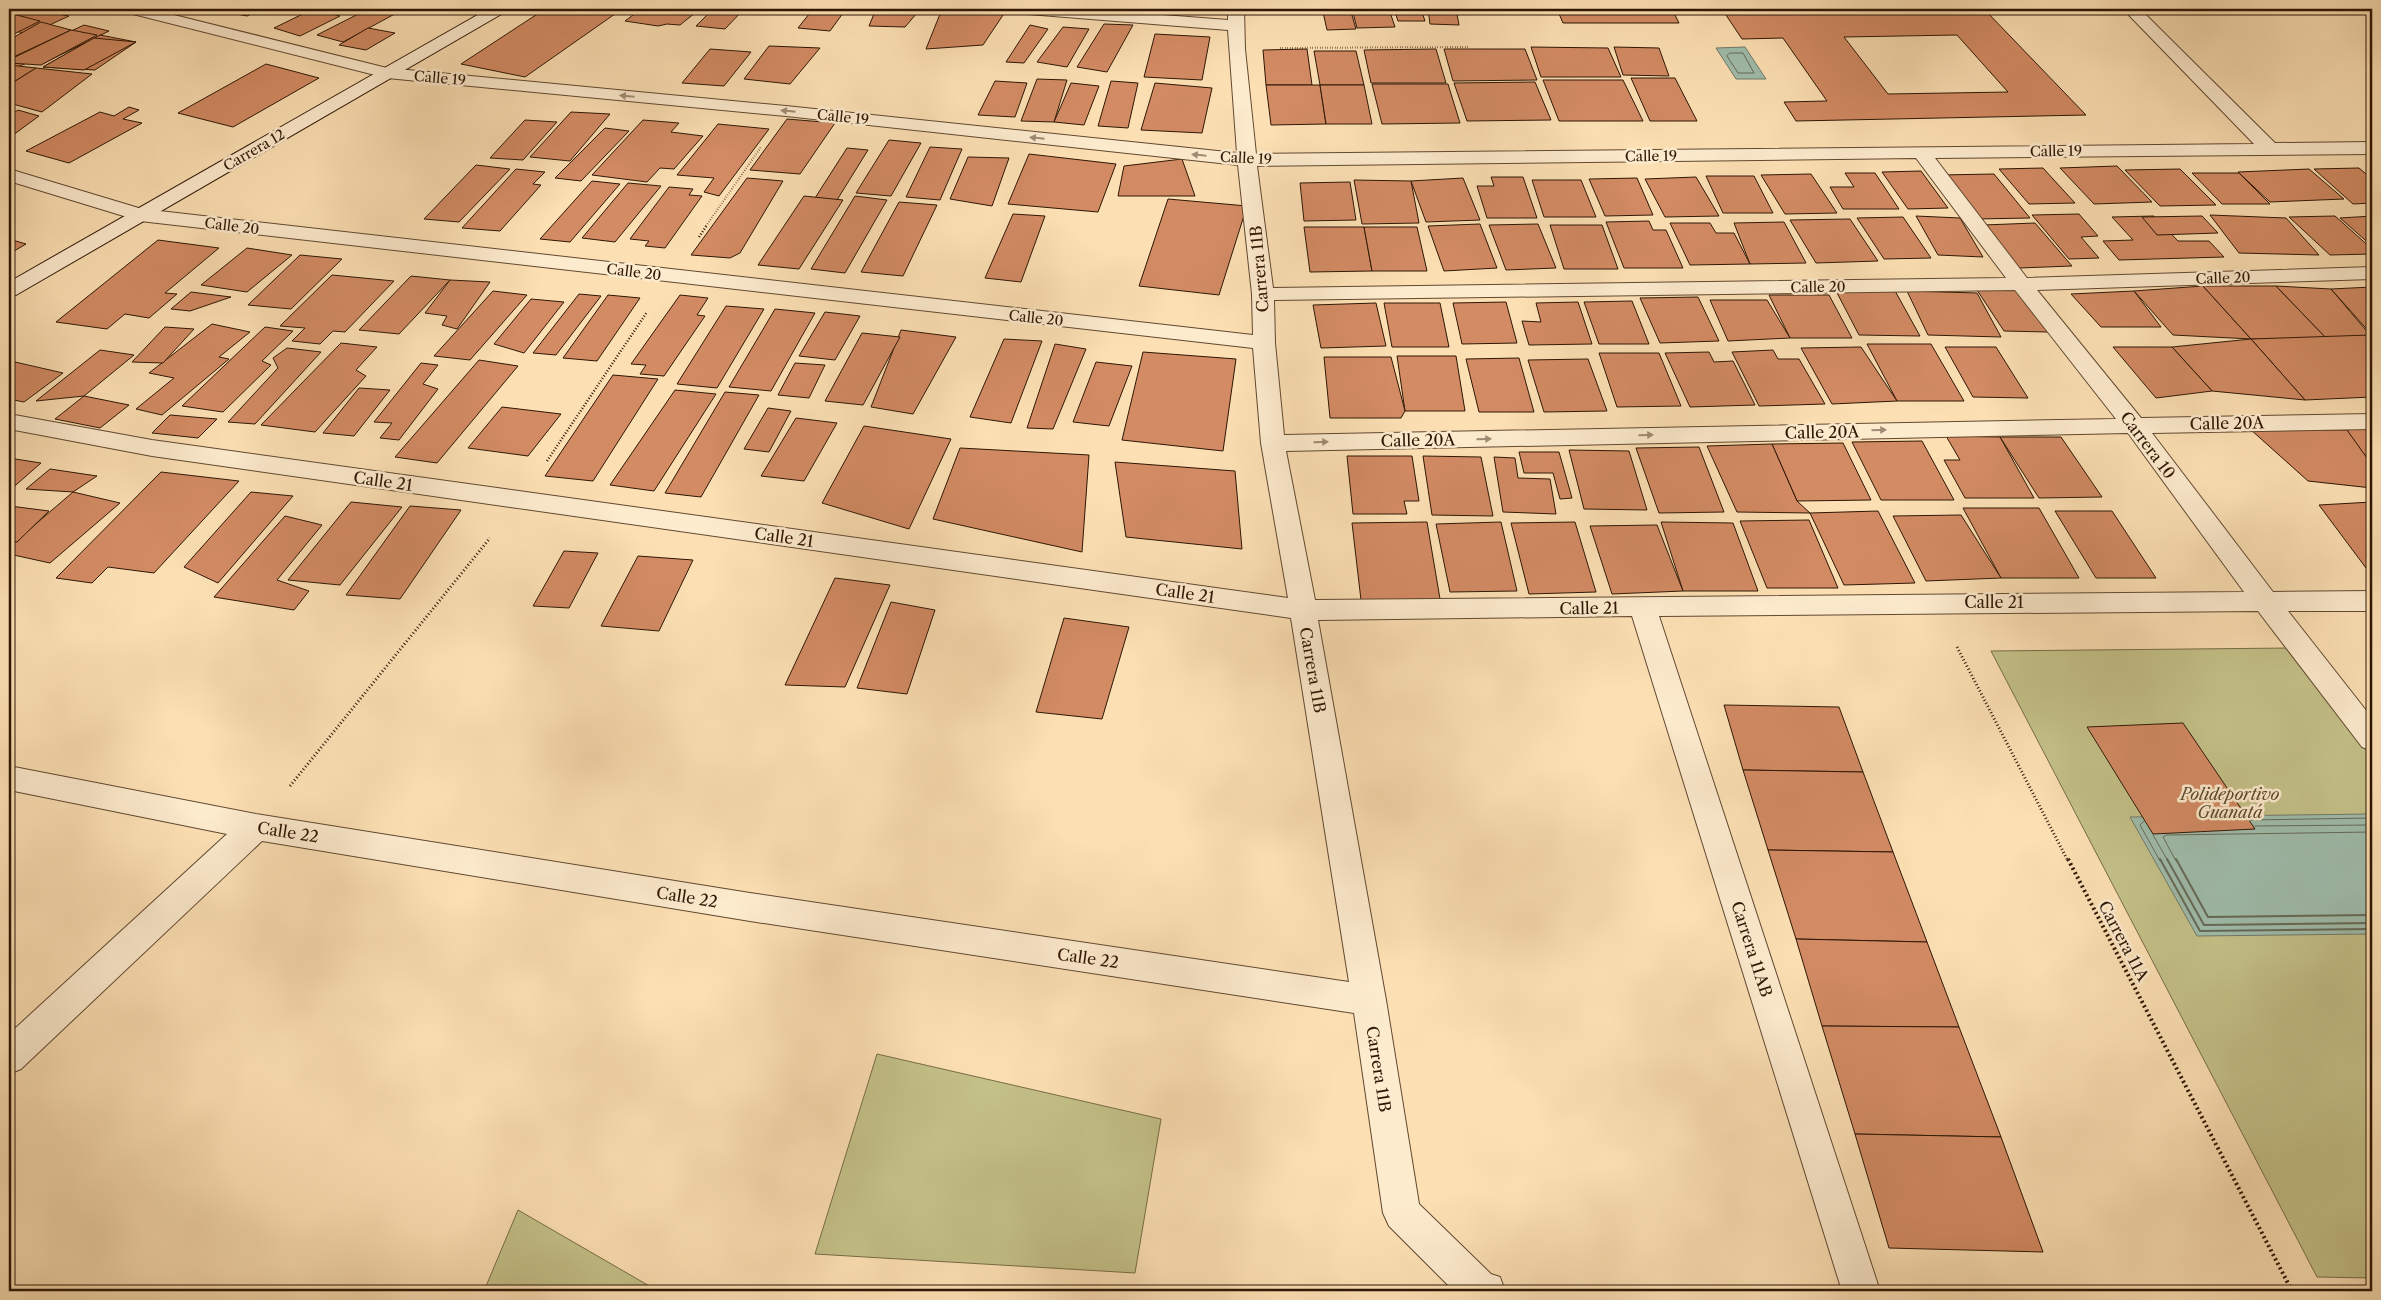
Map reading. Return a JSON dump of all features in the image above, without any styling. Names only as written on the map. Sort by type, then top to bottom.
[{"type":"street","name":"Calle 19","points":[[131,9],[387,74],[786,111],[1247,160],[2372,148]]},
{"type":"street","name":"Carrera 12","points":[[9,291],[500,9]]},
{"type":"street","points":[[1028,9],[1236,28]]},
{"type":"street","points":[[2131,9],[2270,149]]},
{"type":"street","name":"Carrera 11B","points":[[1236,28],[1247,160],[1263,294],[1264,344],[1273,443],[1369,1000],[1402,1213],[1479,1290],[1486,1291]]},
{"type":"street","name":"Carrera 10","points":[[1921,153],[2020,284],[2134,425],[2266,602],[2372,739]]},
{"type":"street","name":"Calle 20","points":[[9,175],[140,215],[1264,344]]},
{"type":"street","name":"Calle 20","points":[[1263,294],[2020,284],[2372,273]]},
{"type":"street","name":"Calle 20A","points":[[1273,443],[2372,421]]},
{"type":"street","name":"Calle 21","points":[[9,422],[152,448],[1303,610],[1933,603],[2372,601]]},
{"type":"street","name":"Carrera 11AB","points":[[1643,607],[1862,1291]]},
{"type":"street","name":"Calle 22","points":[[9,778],[256,827],[750,908],[1369,1000]]},
{"type":"street","points":[[9,1057],[256,827]]},
{"type":"path","points":[[1236,28],[1468,47]]},
{"type":"path","points":[[256,827],[521,500],[786,111]]},
{"type":"path","name":"Carrera 11A","points":[[1933,603],[2292,1291]]},
{"type":"green space","name":"Polideportivo Guanatá","points":[[2290,648],[2372,757],[2372,1278],[2317,1277],[1991,651]]},
{"type":"green space","points":[[877,1054],[1161,1119],[1135,1273],[815,1254]]},
{"type":"green space","points":[[518,1210],[658,1291],[484,1291]]},
{"type":"water","points":[[1745,47],[1766,79],[1736,79],[1716,48]]},
{"type":"water","points":[[2372,814],[2372,934],[2197,936],[2130,817]]},
{"type":"building","points":[[30,9],[69,16],[30,34],[9,30],[9,17]]},
{"type":"building","points":[[225,9],[262,9],[247,16],[221,11]]},
{"type":"building","points":[[313,9],[340,16],[300,36],[274,28]]},
{"type":"building","points":[[368,9],[402,10],[343,42],[317,35]]},
{"type":"building","points":[[545,9],[622,9],[525,77],[461,64]]},
{"type":"building","points":[[641,9],[700,9],[680,25],[667,24],[658,26],[625,21]]},
{"type":"building","points":[[713,9],[744,9],[725,29],[696,26]]},
{"type":"building","points":[[813,9],[846,9],[830,31],[798,28]]},
{"type":"building","points":[[876,9],[917,13],[905,27],[869,26]]},
{"type":"building","points":[[1352,9],[1389,9],[1395,27],[1357,28]]},
{"type":"building","points":[[1394,9],[1421,9],[1425,21],[1398,21]]},
{"type":"building","points":[[1428,9],[1456,9],[1459,25],[1430,24]]},
{"type":"building","points":[[1557,9],[1672,9],[1679,23],[1563,23]]},
{"type":"building","points":[[1722,9],[1984,9],[2086,115],[1796,121],[1784,102],[1827,101],[1783,38],[1742,39]],"holes":[[[1957,35],[2008,92],[1888,94],[1844,37]]]},
{"type":"building","points":[[1005,12],[983,45],[926,49],[940,14]]},
{"type":"building","points":[[1323,12],[1351,12],[1356,29],[1327,30]]},
{"type":"building","points":[[9,13],[40,21],[12,35],[9,34]]},
{"type":"building","points":[[41,22],[71,30],[9,59],[9,40]]},
{"type":"building","points":[[1104,24],[1133,25],[1107,72],[1077,67]]},
{"type":"building","points":[[84,25],[109,31],[42,64],[29,62],[13,69],[9,67],[9,60]]},
{"type":"building","points":[[1030,25],[1048,29],[1024,63],[1006,62]]},
{"type":"building","points":[[1063,27],[1089,29],[1067,67],[1037,62]]},
{"type":"building","points":[[368,28],[395,33],[366,50],[339,45]]},
{"type":"building","points":[[71,30],[97,35],[41,65],[9,63],[9,60]]},
{"type":"building","points":[[1155,34],[1210,37],[1202,80],[1144,77]]},
{"type":"building","points":[[100,35],[136,42],[95,70],[43,67]]},
{"type":"building","points":[[94,38],[136,42],[84,70],[43,67]]},
{"type":"building","points":[[769,46],[820,48],[790,84],[744,79]]},
{"type":"building","points":[[1531,47],[1608,48],[1621,77],[1541,77]]},
{"type":"building","points":[[1614,47],[1659,48],[1669,76],[1623,75]]},
{"type":"building","points":[[710,49],[751,52],[724,86],[682,83]]},
{"type":"building","points":[[1307,49],[1312,85],[1266,85],[1263,50]]},
{"type":"building","points":[[1436,49],[1446,83],[1371,83],[1364,50]]},
{"type":"building","points":[[1444,49],[1525,49],[1537,80],[1453,81]]},
{"type":"building","points":[[1314,51],[1356,51],[1364,85],[1320,85]]},
{"type":"building","points":[[266,64],[319,78],[233,127],[178,113]]},
{"type":"building","points":[[9,65],[36,68],[9,85]]},
{"type":"building","points":[[36,68],[92,74],[42,112],[9,103],[9,85]]},
{"type":"building","points":[[1631,78],[1675,78],[1697,121],[1650,121]]},
{"type":"building","points":[[1037,79],[1067,80],[1054,122],[1021,121]]},
{"type":"building","points":[[1543,80],[1623,80],[1643,121],[1559,121]]},
{"type":"building","points":[[995,81],[1027,83],[1015,117],[978,115]]},
{"type":"building","points":[[1111,81],[1138,83],[1128,128],[1098,126]]},
{"type":"building","points":[[1535,82],[1551,120],[1467,121],[1454,83]]},
{"type":"building","points":[[1071,83],[1099,86],[1084,125],[1054,122]]},
{"type":"building","points":[[1155,83],[1212,88],[1202,133],[1141,130]]},
{"type":"building","points":[[1372,84],[1448,84],[1460,123],[1382,124]]},
{"type":"building","points":[[1266,85],[1320,85],[1326,124],[1271,125]]},
{"type":"building","points":[[1320,85],[1364,85],[1372,124],[1326,124]]},
{"type":"building","points":[[129,107],[139,110],[123,119],[142,123],[69,163],[26,151],[100,112],[114,116]]},
{"type":"building","points":[[18,110],[39,116],[9,138],[9,116]]},
{"type":"building","points":[[571,112],[610,114],[570,161],[530,157]]},
{"type":"building","points":[[787,119],[835,123],[800,174],[750,170]]},
{"type":"building","points":[[525,120],[557,122],[523,160],[490,158]]},
{"type":"building","points":[[643,120],[679,123],[671,132],[703,136],[674,169],[660,168],[647,182],[592,175]]},
{"type":"building","points":[[718,124],[769,129],[719,196],[704,192],[714,178],[677,175]]},
{"type":"building","points":[[605,128],[629,131],[581,181],[555,178]]},
{"type":"building","points":[[889,140],[921,143],[891,196],[856,193]]},
{"type":"building","points":[[930,147],[962,149],[940,200],[906,197]]},
{"type":"building","points":[[847,148],[868,150],[837,200],[815,198]]},
{"type":"building","points":[[1029,154],[1116,164],[1098,212],[1008,204]]},
{"type":"building","points":[[968,157],[1009,158],[992,206],[950,199]]},
{"type":"building","points":[[1182,159],[1195,196],[1118,196],[1124,166]]},
{"type":"building","points":[[476,165],[510,169],[459,222],[424,219]]},
{"type":"building","points":[[2117,166],[2152,202],[2094,204],[2060,168]]},
{"type":"building","points":[[2043,168],[2075,203],[2029,204],[1999,169]]},
{"type":"building","points":[[2359,168],[2372,179],[2372,203],[2353,204],[2314,169]]},
{"type":"building","points":[[516,169],[545,172],[533,184],[541,185],[500,231],[462,228]]},
{"type":"building","points":[[2180,169],[2216,205],[2160,206],[2125,170]]},
{"type":"building","points":[[2309,169],[2344,199],[2270,202],[2238,172]]},
{"type":"building","points":[[1921,171],[1948,208],[1908,209],[1882,172]]},
{"type":"building","points":[[1845,173],[1875,173],[1899,209],[1843,209],[1830,187],[1854,187]]},
{"type":"building","points":[[2192,173],[2239,173],[2270,204],[2222,204]]},
{"type":"building","points":[[1811,174],[1837,213],[1785,214],[1761,175]]},
{"type":"building","points":[[1994,174],[2030,218],[1976,219],[1941,175]]},
{"type":"building","points":[[1706,176],[1754,176],[1773,213],[1723,213]]},
{"type":"building","points":[[1491,177],[1523,177],[1537,218],[1487,218],[1477,186],[1494,186]]},
{"type":"building","points":[[1696,177],[1719,216],[1665,217],[1645,179]]},
{"type":"building","points":[[747,178],[783,181],[740,253],[730,258],[691,255]]},
{"type":"building","points":[[1463,178],[1480,220],[1426,222],[1411,181]]},
{"type":"building","points":[[1637,178],[1653,215],[1605,216],[1589,179]]},
{"type":"building","points":[[1354,180],[1411,181],[1419,223],[1362,224]]},
{"type":"building","points":[[1532,180],[1581,180],[1596,217],[1544,217]]},
{"type":"building","points":[[592,181],[620,184],[570,242],[540,239]]},
{"type":"building","points":[[1350,182],[1356,220],[1304,221],[1300,183]]},
{"type":"building","points":[[628,183],[661,186],[615,242],[582,238]]},
{"type":"building","points":[[669,187],[693,189],[689,195],[702,196],[665,248],[645,246],[649,241],[630,239]]},
{"type":"building","points":[[804,196],[843,200],[799,269],[758,265]]},
{"type":"building","points":[[855,196],[887,200],[845,273],[811,269]]},
{"type":"building","points":[[1168,199],[1247,206],[1219,295],[1139,286]]},
{"type":"building","points":[[899,202],[937,205],[903,276],[861,272]]},
{"type":"building","points":[[1013,214],[1045,216],[1021,282],[985,278]]},
{"type":"building","points":[[2079,214],[2098,236],[2081,237],[2099,258],[2069,259],[2032,215]]},
{"type":"building","points":[[2210,215],[2286,218],[2319,255],[2239,253]]},
{"type":"building","points":[[1916,216],[1960,218],[1983,257],[1938,255]]},
{"type":"building","points":[[2154,216],[2178,241],[2209,241],[2224,257],[2119,260],[2103,241],[2133,240],[2112,217]]},
{"type":"building","points":[[2202,216],[2218,233],[2157,235],[2142,217]]},
{"type":"building","points":[[2335,216],[2372,249],[2372,254],[2330,255],[2289,217]]},
{"type":"building","points":[[2372,216],[2372,246],[2340,218]]},
{"type":"building","points":[[1903,217],[1931,258],[1884,259],[1857,218]]},
{"type":"building","points":[[1850,219],[1878,261],[1816,263],[1790,220]]},
{"type":"building","points":[[1649,221],[1653,230],[1666,230],[1683,268],[1624,268],[1606,222]]},
{"type":"building","points":[[1784,222],[1806,263],[1750,264],[1734,223]]},
{"type":"building","points":[[1670,223],[1710,223],[1716,233],[1734,233],[1750,264],[1690,265]]},
{"type":"building","points":[[2035,223],[2072,266],[2019,268],[1984,225]]},
{"type":"building","points":[[1480,224],[1497,268],[1444,271],[1428,226]]},
{"type":"building","points":[[1538,224],[1556,268],[1506,270],[1489,225]]},
{"type":"building","points":[[1550,225],[1602,225],[1618,269],[1564,269]]},
{"type":"building","points":[[1304,227],[1364,227],[1372,271],[1310,272]]},
{"type":"building","points":[[1364,227],[1417,227],[1427,271],[1372,271]]},
{"type":"building","points":[[9,239],[26,244],[9,254]]},
{"type":"building","points":[[158,240],[219,248],[165,293],[177,294],[149,318],[125,314],[107,329],[56,322]]},
{"type":"building","points":[[247,248],[292,255],[247,292],[201,285]]},
{"type":"building","points":[[300,255],[342,259],[291,309],[248,305]]},
{"type":"building","points":[[332,275],[394,281],[345,332],[333,331],[320,344],[292,341],[305,328],[280,326]]},
{"type":"building","points":[[411,276],[450,280],[399,334],[359,330]]},
{"type":"building","points":[[450,280],[490,282],[457,329],[442,325],[447,316],[425,313]]},
{"type":"building","points":[[2203,286],[2251,339],[2173,335],[2134,291]]},
{"type":"building","points":[[2203,286],[2276,286],[2328,340],[2251,339]]},
{"type":"building","points":[[2276,286],[2331,289],[2370,335],[2328,340]]},
{"type":"building","points":[[1975,287],[2017,287],[2048,332],[2004,331]]},
{"type":"building","points":[[2372,287],[2372,335],[2331,289]]},
{"type":"building","points":[[1835,289],[1894,289],[1920,336],[1859,335]]},
{"type":"building","points":[[493,291],[527,295],[470,360],[434,356]]},
{"type":"building","points":[[1907,291],[1977,293],[2001,337],[1928,335]]},
{"type":"building","points":[[2134,291],[2161,327],[2101,327],[2071,294]]},
{"type":"building","points":[[191,292],[231,297],[190,311],[171,309]]},
{"type":"building","points":[[579,294],[601,296],[556,355],[533,353]]},
{"type":"building","points":[[608,295],[640,298],[597,361],[563,358]]},
{"type":"building","points":[[680,295],[708,298],[697,315],[705,316],[664,376],[640,374],[646,365],[631,364]]},
{"type":"building","points":[[1769,295],[1829,295],[1852,338],[1790,338]]},
{"type":"building","points":[[1698,297],[1719,341],[1660,343],[1640,298]]},
{"type":"building","points":[[531,299],[564,302],[524,353],[494,344]]},
{"type":"building","points":[[1710,300],[1767,300],[1790,338],[1728,341]]},
{"type":"building","points":[[1632,301],[1649,344],[1599,344],[1584,302]]},
{"type":"building","points":[[1506,302],[1517,343],[1462,344],[1453,303]]},
{"type":"building","points":[[1578,302],[1592,344],[1529,345],[1522,321],[1541,322],[1536,303]]},
{"type":"building","points":[[1376,303],[1386,346],[1321,348],[1313,305]]},
{"type":"building","points":[[1384,303],[1440,303],[1449,347],[1392,347]]},
{"type":"building","points":[[726,306],[764,309],[717,388],[677,384]]},
{"type":"building","points":[[775,309],[815,313],[771,391],[729,387]]},
{"type":"building","points":[[825,312],[860,316],[835,360],[799,356]]},
{"type":"building","points":[[212,324],[250,332],[219,357],[229,359],[162,415],[136,409],[174,378],[149,373]]},
{"type":"building","points":[[165,327],[194,329],[163,363],[132,362]]},
{"type":"building","points":[[265,327],[293,331],[262,361],[271,365],[223,412],[182,406]]},
{"type":"building","points":[[901,330],[956,337],[913,414],[871,407]]},
{"type":"building","points":[[862,333],[900,337],[863,405],[825,401]]},
{"type":"building","points":[[2372,336],[2372,397],[2305,400],[2251,339]]},
{"type":"building","points":[[1004,339],[1042,341],[1011,423],[970,417]]},
{"type":"building","points":[[2251,339],[2305,400],[2212,391],[2172,347]]},
{"type":"building","points":[[341,343],[377,347],[356,370],[366,376],[315,432],[261,425]]},
{"type":"building","points":[[1055,344],[1086,349],[1053,429],[1027,428]]},
{"type":"building","points":[[1867,344],[1931,344],[1964,401],[1897,401]]},
{"type":"building","points":[[1861,347],[1897,401],[1832,404],[1801,348]]},
{"type":"building","points":[[1945,347],[1996,347],[2028,398],[1973,397]]},
{"type":"building","points":[[2113,347],[2172,347],[2212,391],[2156,398]]},
{"type":"building","points":[[287,348],[321,352],[255,424],[228,422],[278,368],[273,358]]},
{"type":"building","points":[[100,350],[134,355],[84,396],[36,401]]},
{"type":"building","points":[[1773,350],[1778,359],[1799,359],[1825,404],[1759,406],[1732,352]]},
{"type":"building","points":[[1143,352],[1236,359],[1223,451],[1122,440]]},
{"type":"building","points":[[1709,352],[1714,362],[1733,361],[1755,405],[1690,407],[1665,353]]},
{"type":"building","points":[[1599,353],[1659,353],[1681,406],[1617,407]]},
{"type":"building","points":[[1397,356],[1456,356],[1465,411],[1405,411]]},
{"type":"building","points":[[1324,357],[1391,357],[1405,411],[1401,418],[1330,418]]},
{"type":"building","points":[[1519,358],[1534,412],[1479,412],[1466,359]]},
{"type":"building","points":[[1588,359],[1607,411],[1544,412],[1528,360]]},
{"type":"building","points":[[479,360],[518,366],[437,463],[395,457]]},
{"type":"building","points":[[15,362],[63,373],[24,402],[9,399],[9,366]]},
{"type":"building","points":[[1096,362],[1132,366],[1109,426],[1073,422]]},
{"type":"building","points":[[421,363],[438,365],[423,384],[438,389],[399,440],[380,438],[392,423],[374,422]]},
{"type":"building","points":[[795,363],[825,365],[809,398],[778,395]]},
{"type":"building","points":[[613,375],[658,379],[593,481],[545,476]]},
{"type":"building","points":[[359,388],[390,390],[354,436],[323,433]]},
{"type":"building","points":[[675,390],[716,394],[654,491],[610,485]]},
{"type":"building","points":[[725,392],[759,395],[701,497],[665,493]]},
{"type":"building","points":[[84,396],[129,405],[100,428],[55,419]]},
{"type":"building","points":[[502,407],[561,414],[528,456],[468,448]]},
{"type":"building","points":[[768,408],[791,411],[769,452],[744,449]]},
{"type":"building","points":[[170,415],[217,419],[198,438],[152,433]]},
{"type":"building","points":[[796,418],[837,423],[804,481],[761,476]]},
{"type":"building","points":[[864,426],[951,439],[909,529],[822,503]]},
{"type":"building","points":[[2372,426],[2372,472],[2347,430]]},
{"type":"building","points":[[2250,429],[2347,430],[2372,465],[2372,488],[2308,481]]},
{"type":"building","points":[[1946,436],[2000,437],[2034,498],[1965,498],[1944,460],[1960,460]]},
{"type":"building","points":[[2000,437],[2061,437],[2102,497],[2039,498]]},
{"type":"building","points":[[1922,441],[1954,500],[1881,500],[1852,442]]},
{"type":"building","points":[[1843,443],[1871,500],[1797,501],[1772,444]]},
{"type":"building","points":[[1772,444],[1797,501],[1810,513],[1737,512],[1707,446]]},
{"type":"building","points":[[1699,447],[1724,512],[1659,513],[1636,448]]},
{"type":"building","points":[[960,448],[1089,455],[1082,552],[933,519]]},
{"type":"building","points":[[1569,450],[1629,451],[1647,510],[1584,509]]},
{"type":"building","points":[[1519,452],[1559,452],[1572,498],[1560,499],[1553,473],[1524,473]]},
{"type":"building","points":[[1347,456],[1412,456],[1419,501],[1404,501],[1407,514],[1353,514]]},
{"type":"building","points":[[1423,456],[1481,457],[1493,516],[1432,515]]},
{"type":"building","points":[[1494,457],[1515,458],[1518,478],[1550,479],[1556,514],[1503,512]]},
{"type":"building","points":[[9,458],[41,463],[9,491]]},
{"type":"building","points":[[1115,462],[1235,471],[1242,549],[1126,537]]},
{"type":"building","points":[[50,469],[97,476],[73,492],[26,489]]},
{"type":"building","points":[[161,472],[239,481],[154,573],[108,567],[92,583],[56,578]]},
{"type":"building","points":[[73,492],[120,503],[50,563],[9,554],[9,547]]},
{"type":"building","points":[[251,492],[293,496],[218,583],[184,567]]},
{"type":"building","points":[[351,502],[402,507],[340,585],[288,580]]},
{"type":"building","points":[[2372,502],[2372,576],[2319,505]]},
{"type":"building","points":[[10,506],[49,511],[17,542],[9,541]]},
{"type":"building","points":[[410,506],[461,510],[400,599],[346,595]]},
{"type":"building","points":[[1963,508],[2039,508],[2079,578],[2001,578]]},
{"type":"building","points":[[1878,511],[1915,583],[1844,585],[1810,513]]},
{"type":"building","points":[[2055,511],[2112,511],[2156,578],[2096,578]]},
{"type":"building","points":[[1961,515],[2001,578],[1926,581],[1893,516]]},
{"type":"building","points":[[285,516],[322,525],[277,580],[309,591],[294,610],[214,597]]},
{"type":"building","points":[[1809,520],[1838,588],[1767,588],[1740,521]]},
{"type":"building","points":[[1427,522],[1440,599],[1361,600],[1352,523]]},
{"type":"building","points":[[1501,522],[1517,591],[1450,592],[1436,524]]},
{"type":"building","points":[[1575,522],[1596,592],[1529,594],[1511,523]]},
{"type":"building","points":[[1661,522],[1733,523],[1758,591],[1683,591]]},
{"type":"building","points":[[1657,525],[1683,591],[1612,594],[1590,526]]},
{"type":"building","points":[[564,551],[598,553],[569,608],[533,606]]},
{"type":"building","points":[[638,556],[693,560],[659,631],[601,626]]},
{"type":"building","points":[[835,578],[890,585],[845,687],[785,685]]},
{"type":"building","points":[[891,602],[935,610],[907,694],[857,688]]},
{"type":"building","points":[[1064,618],[1129,627],[1102,719],[1036,712]]},
{"type":"building","points":[[1724,705],[1839,707],[1863,772],[1743,770]]},
{"type":"building","points":[[2183,723],[2255,829],[2153,834],[2087,727]]},
{"type":"building","points":[[1743,770],[1863,772],[1893,852],[1768,850]]},
{"type":"building","points":[[1768,850],[1893,852],[1927,942],[1796,939]]},
{"type":"building","points":[[1796,939],[1927,942],[1959,1027],[1822,1026]]},
{"type":"building","points":[[1822,1026],[1959,1027],[2001,1137],[1855,1134]]},
{"type":"building","points":[[1855,1134],[2001,1137],[2043,1252],[1889,1248]]}]
